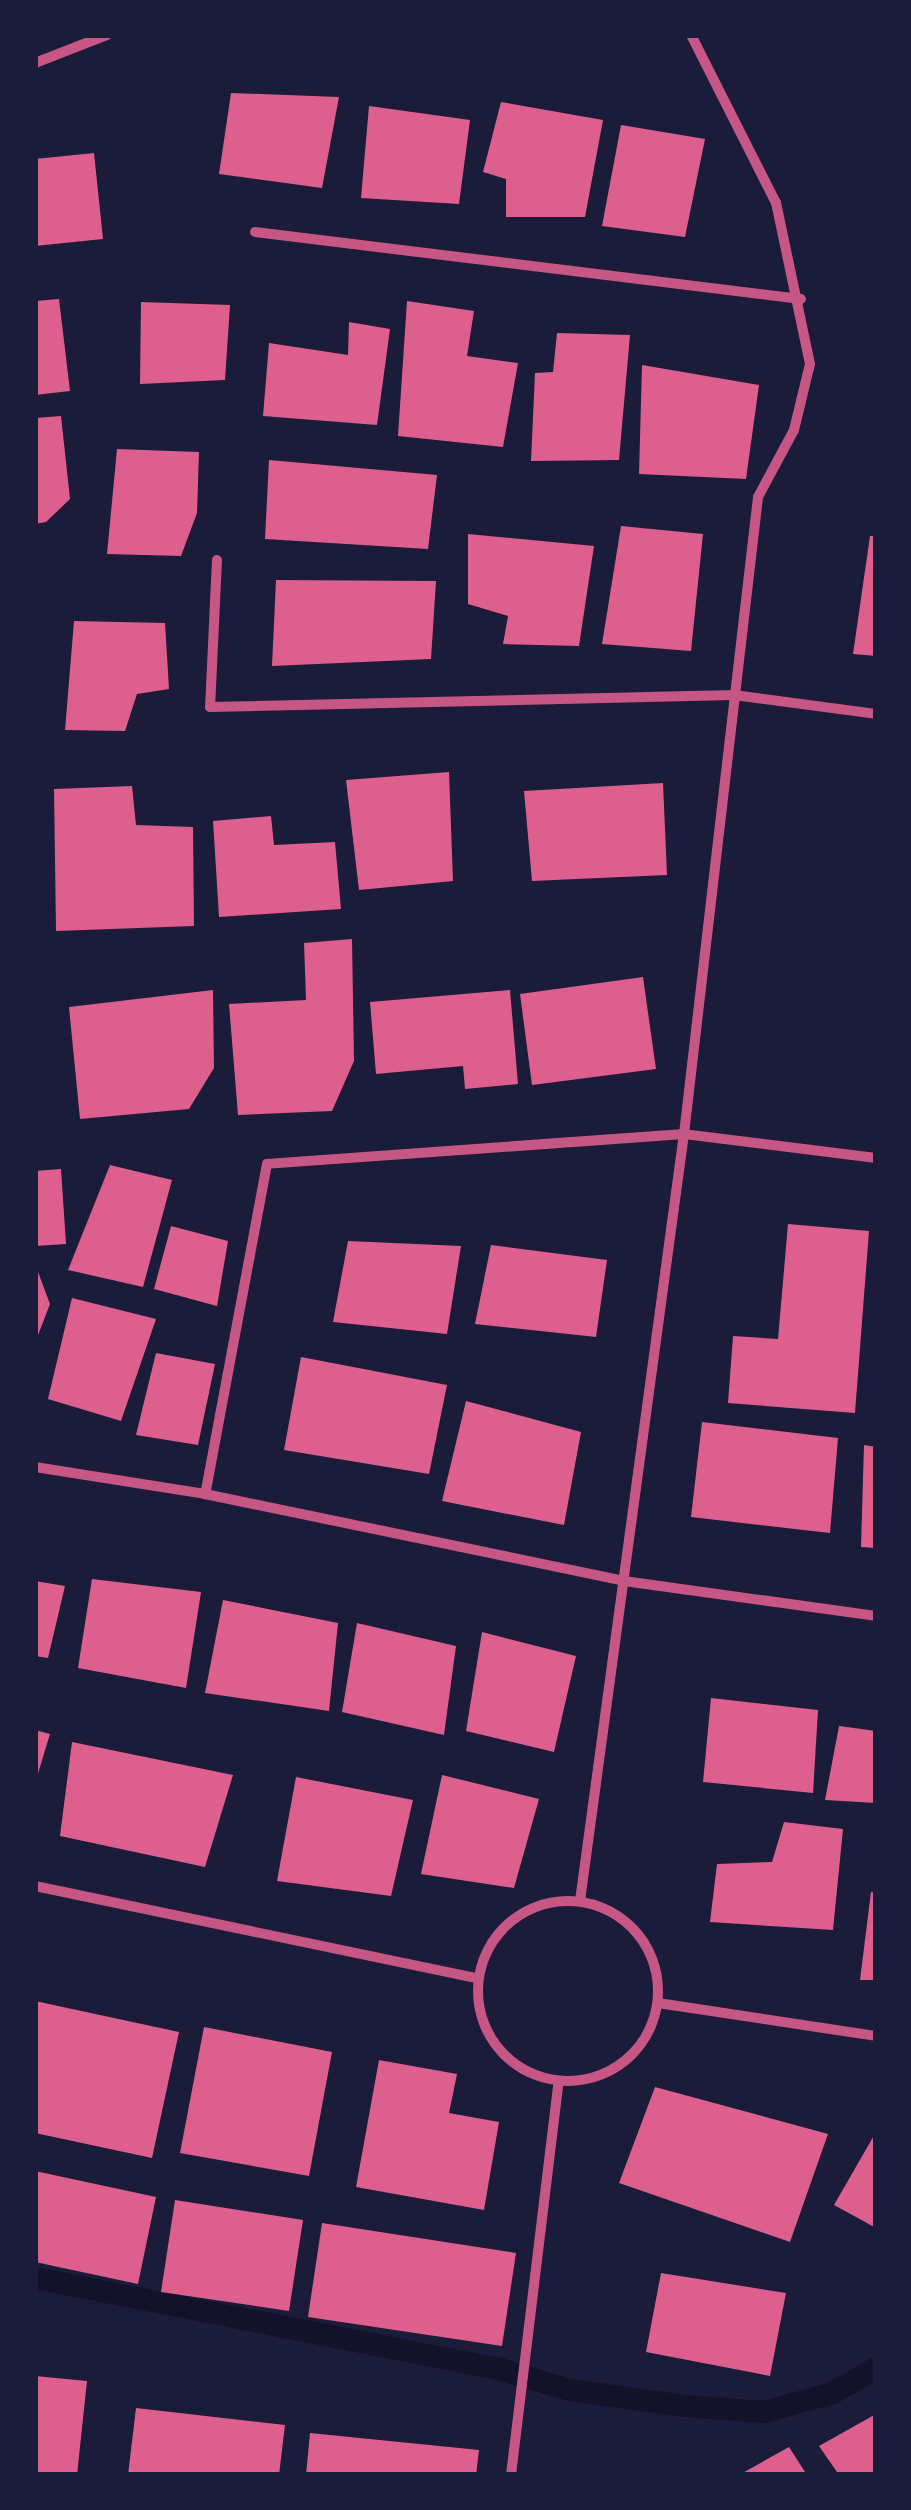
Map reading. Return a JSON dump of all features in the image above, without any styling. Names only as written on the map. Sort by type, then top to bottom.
[{"type":"street","points":[[35,63],[107,35]]},
{"type":"street","points":[[580,1901],[684,1134],[758,497],[794,430],[810,364],[801,298],[776,203],[691,35]]},
{"type":"street","points":[[256,232],[801,298]]},
{"type":"street","points":[[217,560],[210,707],[734,695],[876,714]]},
{"type":"street","points":[[205,1494],[266,1164],[684,1134],[876,1158]]},
{"type":"street","points":[[35,1467],[205,1494],[624,1580],[876,1616]]},
{"type":"street","points":[[35,1886],[478,1978]]},
{"type":"street","points":[[580,1901],[630,1925],[657,1974],[658,2002],[651,2029],[613,2070],[559,2081],[506,2058],[478,2007],[478,1978],[494,1939],[525,1910],[580,1901]]},
{"type":"street","points":[[658,2002],[876,2036]]},
{"type":"street","points":[[510,2475],[559,2081]]},
{"type":"building","points":[[231,93],[339,97],[322,188],[219,174]]},
{"type":"building","points":[[501,102],[603,120],[585,217],[506,217],[506,179],[483,172]]},
{"type":"building","points":[[369,106],[470,120],[459,204],[361,198]]},
{"type":"building","points":[[621,125],[705,139],[685,237],[602,226]]},
{"type":"building","points":[[94,153],[103,239],[35,246],[35,159]]},
{"type":"building","points":[[59,299],[70,391],[35,395],[35,301]]},
{"type":"building","points":[[407,301],[474,311],[467,356],[518,363],[503,447],[398,436]]},
{"type":"building","points":[[141,302],[230,305],[225,380],[140,384]]},
{"type":"building","points":[[349,322],[390,329],[377,425],[263,416],[269,343],[348,355]]},
{"type":"building","points":[[557,333],[630,335],[619,460],[531,461],[535,373],[553,372]]},
{"type":"building","points":[[642,365],[759,385],[746,479],[639,474]]},
{"type":"building","points":[[61,416],[70,499],[46,522],[35,524],[35,418]]},
{"type":"building","points":[[117,449],[199,452],[197,513],[181,556],[107,554]]},
{"type":"building","points":[[269,460],[437,475],[428,549],[265,539]]},
{"type":"building","points":[[621,526],[703,534],[691,651],[602,644]]},
{"type":"building","points":[[468,534],[594,546],[579,646],[503,644],[508,616],[468,604]]},
{"type":"building","points":[[870,536],[876,536],[876,656],[853,654]]},
{"type":"building","points":[[276,580],[436,581],[431,659],[272,666]]},
{"type":"building","points":[[74,621],[165,623],[169,689],[137,694],[125,731],[65,730]]},
{"type":"building","points":[[449,772],[453,881],[359,890],[346,780]]},
{"type":"building","points":[[663,783],[667,875],[532,881],[524,791]]},
{"type":"building","points":[[132,786],[136,825],[193,827],[194,926],[56,931],[54,789]]},
{"type":"building","points":[[271,816],[274,845],[335,842],[341,909],[219,917],[213,821]]},
{"type":"building","points":[[352,939],[354,1061],[332,1111],[238,1115],[229,1004],[306,1000],[304,943]]},
{"type":"building","points":[[643,977],[656,1069],[532,1085],[520,994]]},
{"type":"building","points":[[213,990],[214,1068],[189,1109],[80,1119],[69,1007]]},
{"type":"building","points":[[510,990],[518,1084],[465,1089],[463,1066],[376,1074],[370,1002]]},
{"type":"building","points":[[110,1165],[172,1180],[143,1287],[68,1270]]},
{"type":"building","points":[[61,1169],[66,1244],[35,1246],[35,1171]]},
{"type":"building","points":[[788,1224],[869,1231],[855,1413],[728,1403],[733,1336],[778,1339]]},
{"type":"building","points":[[171,1226],[228,1241],[217,1306],[154,1289]]},
{"type":"building","points":[[348,1241],[461,1246],[447,1334],[333,1322]]},
{"type":"building","points":[[491,1245],[607,1260],[596,1337],[475,1324]]},
{"type":"building","points":[[35,1264],[50,1304],[35,1343]]},
{"type":"building","points":[[72,1298],[156,1319],[121,1421],[48,1399]]},
{"type":"building","points":[[156,1353],[215,1364],[198,1445],[136,1435]]},
{"type":"building","points":[[301,1357],[447,1385],[429,1474],[284,1450]]},
{"type":"building","points":[[466,1401],[581,1432],[564,1525],[442,1501]]},
{"type":"building","points":[[702,1422],[838,1438],[830,1533],[691,1517]]},
{"type":"building","points":[[864,1445],[876,1447],[876,1548],[861,1547]]},
{"type":"building","points":[[92,1579],[201,1592],[186,1688],[78,1668]]},
{"type":"building","points":[[35,1581],[65,1586],[48,1658],[35,1656]]},
{"type":"building","points":[[223,1600],[338,1623],[329,1711],[205,1693]]},
{"type":"building","points":[[357,1623],[456,1646],[444,1735],[342,1712]]},
{"type":"building","points":[[482,1632],[576,1656],[554,1752],[466,1731]]},
{"type":"building","points":[[711,1698],[818,1710],[813,1793],[703,1782]]},
{"type":"building","points":[[839,1726],[876,1731],[876,1803],[825,1800]]},
{"type":"building","points":[[35,1730],[50,1734],[36,1780],[35,1780]]},
{"type":"building","points":[[72,1742],[233,1775],[205,1867],[60,1836]]},
{"type":"building","points":[[442,1775],[539,1799],[514,1888],[421,1874]]},
{"type":"building","points":[[296,1777],[413,1800],[391,1896],[277,1881]]},
{"type":"building","points":[[784,1822],[843,1829],[833,1930],[710,1922],[717,1864],[772,1862]]},
{"type":"building","points":[[871,1892],[876,1893],[876,1980],[860,1980]]},
{"type":"building","points":[[35,2001],[179,2032],[152,2158],[35,2133]]},
{"type":"building","points":[[204,2027],[332,2052],[309,2176],[180,2153]]},
{"type":"building","points":[[379,2060],[457,2074],[449,2113],[499,2122],[484,2210],[356,2187]]},
{"type":"building","points":[[655,2087],[828,2134],[790,2242],[619,2183]]},
{"type":"building","points":[[876,2132],[876,2228],[834,2205]]},
{"type":"building","points":[[35,2171],[156,2197],[138,2284],[35,2262]]},
{"type":"building","points":[[175,2200],[303,2220],[289,2311],[161,2292]]},
{"type":"building","points":[[322,2223],[516,2253],[502,2346],[308,2317]]},
{"type":"building","points":[[661,2273],[786,2293],[770,2376],[646,2352]]},
{"type":"building","points":[[35,2376],[87,2381],[77,2475],[35,2475]]},
{"type":"building","points":[[136,2408],[285,2425],[279,2475],[128,2475]]},
{"type":"building","points":[[876,2414],[876,2475],[839,2475],[819,2446]]},
{"type":"building","points":[[310,2433],[479,2450],[476,2475],[306,2475]]},
{"type":"building","points":[[789,2447],[807,2475],[739,2475]]},
{"type":"waterway","points":[[35,2278],[502,2370],[570,2390],[686,2406],[764,2412],[833,2393],[876,2368]]}]
